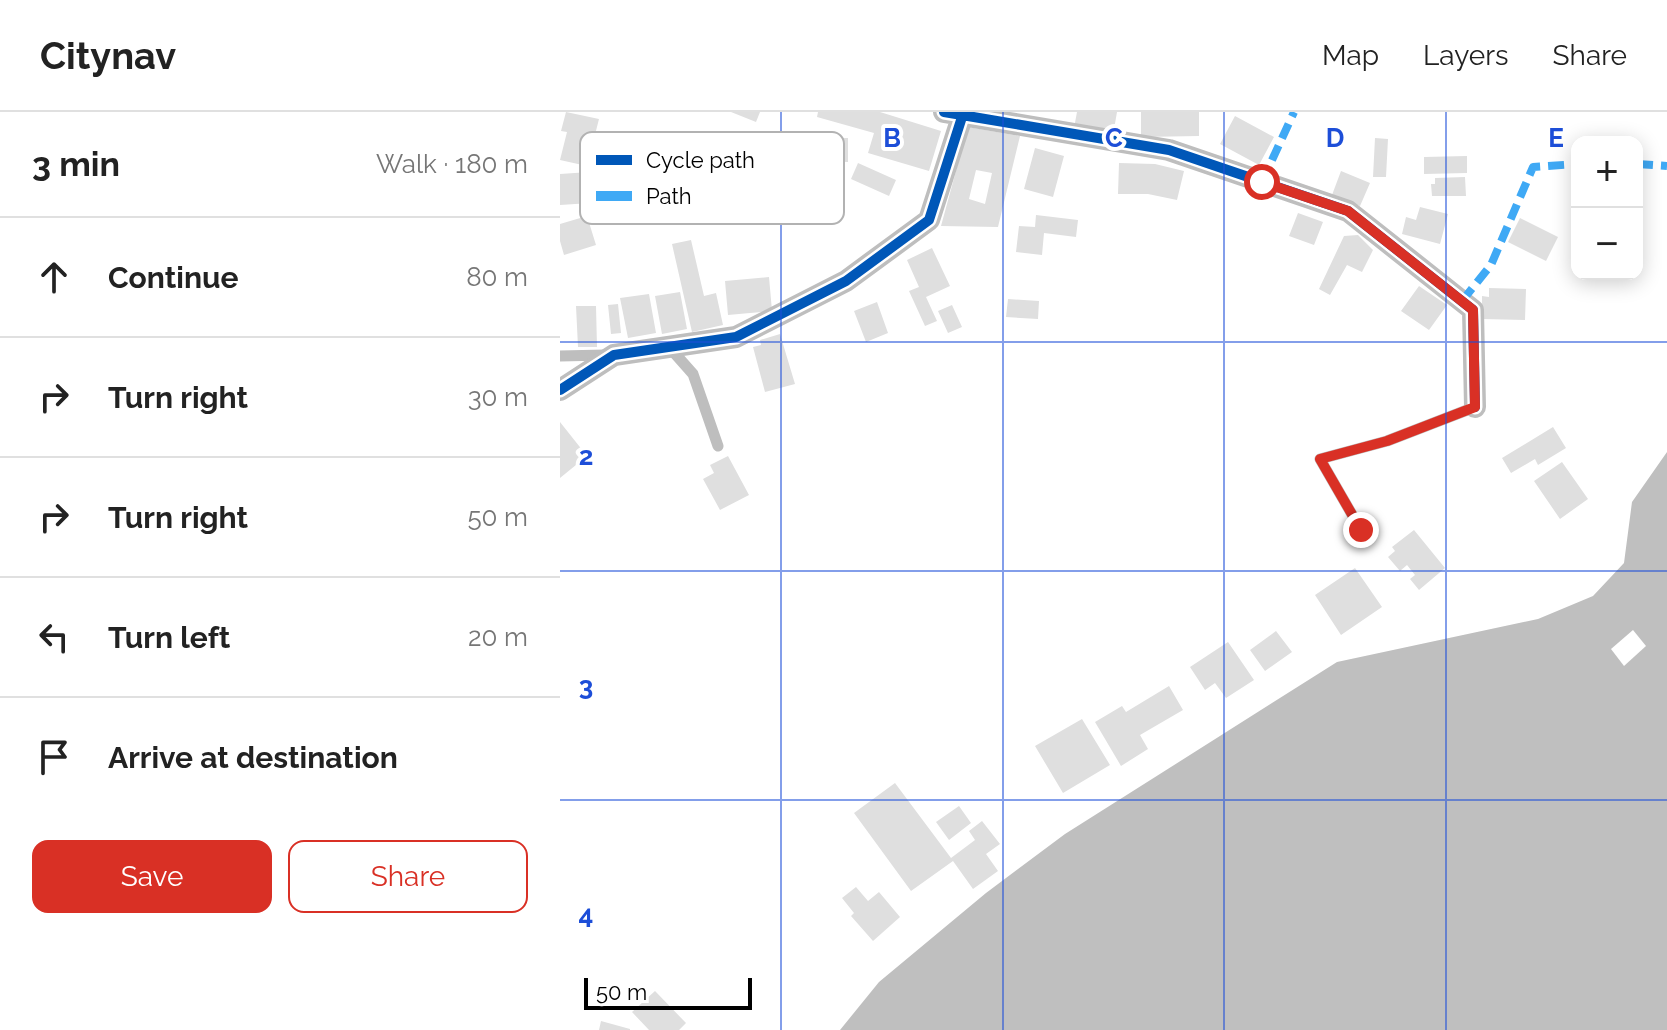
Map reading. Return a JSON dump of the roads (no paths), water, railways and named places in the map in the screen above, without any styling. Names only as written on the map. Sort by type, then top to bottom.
[{"type":"street","points":[[560,390],[614,355],[736,337],[846,281],[929,220],[953,114],[1169,150],[1348,211],[1473,310],[1475,407]]},
{"type":"lane","points":[[669,347],[693,374],[718,446]]},
{"type":"lane","points":[[560,356],[614,355]]},
{"type":"lane","points":[[1361,530],[1320,459],[1387,441],[1475,407]]}]
